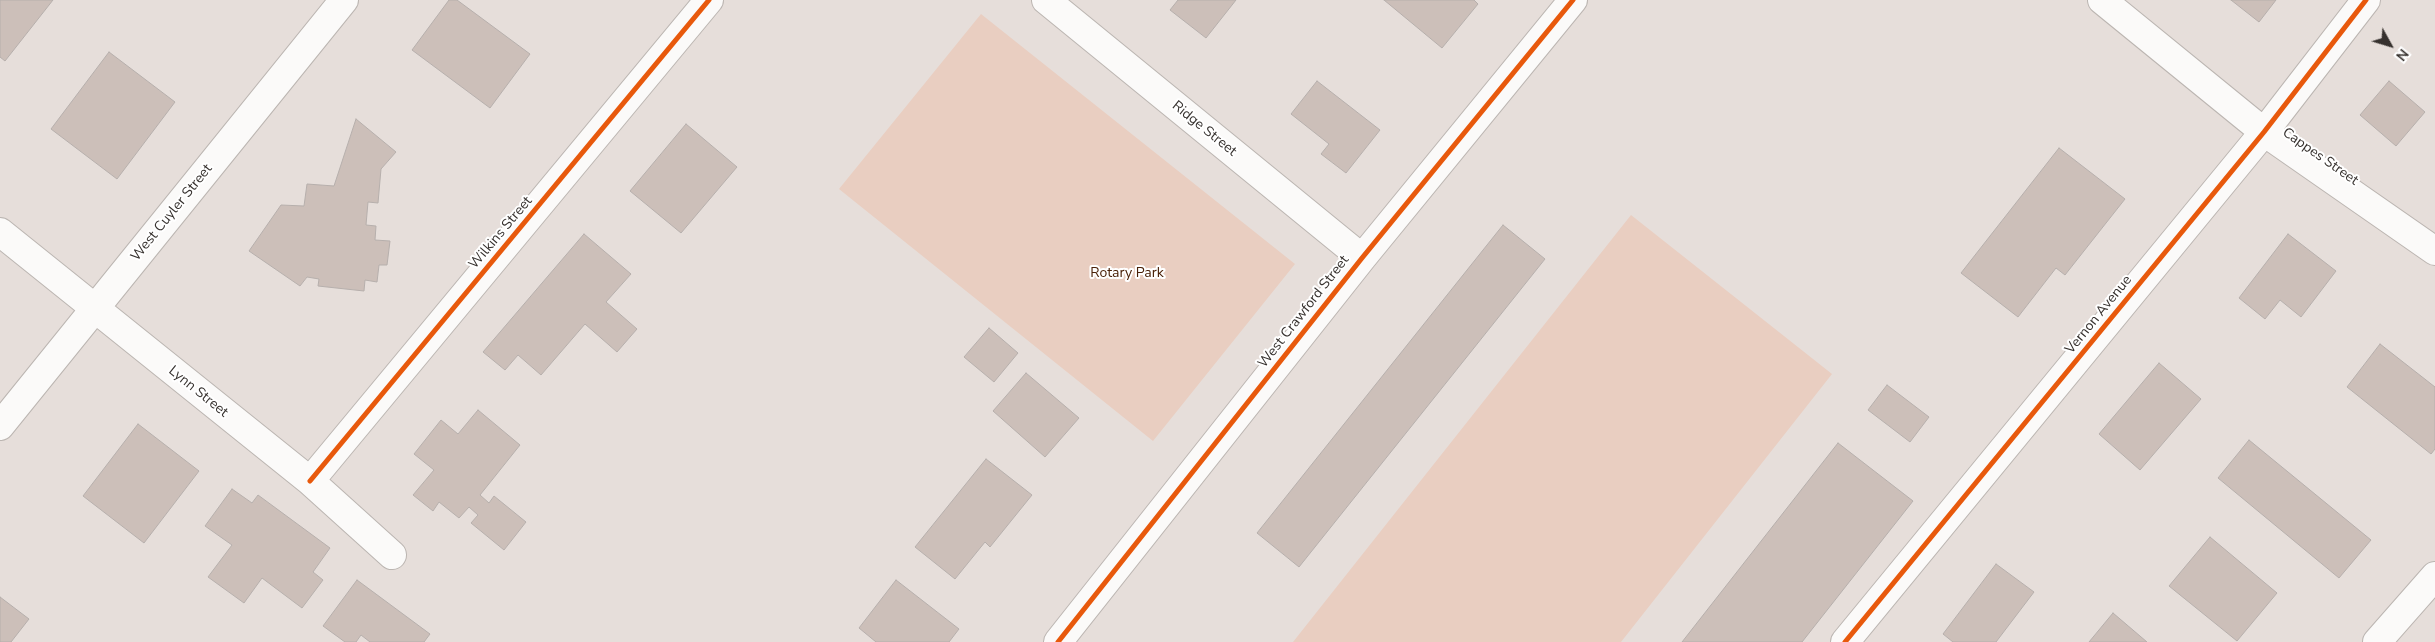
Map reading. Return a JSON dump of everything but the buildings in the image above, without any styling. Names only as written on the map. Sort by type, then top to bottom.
[{"type":"street","name":"West Cuyler Street","points":[[0,426],[344,0]]},
{"type":"street","name":"Wilkins Street","points":[[310,481],[709,0]]},
{"type":"street","name":"Ridge Street","points":[[1046,0],[1362,258]]},
{"type":"street","name":"West Crawford Street","points":[[1058,642],[1362,258],[1573,0]]},
{"type":"street","name":"Cappes Street","points":[[2102,0],[2264,132],[2435,251]]},
{"type":"street","name":"Vernon Avenue","points":[[1845,642],[2264,132],[2366,0]]},
{"type":"street","name":"Lynn Street","points":[[0,232],[310,481],[392,555]]},
{"type":"street","points":[[2377,642],[2435,576]]},
{"type":"green space","name":"Rotary Park","points":[[981,14],[1295,264],[1153,441],[839,189]]},
{"type":"green space","points":[[1631,215],[1832,374],[1621,642],[1293,642]]},
{"type":"cycle path","points":[[310,481],[709,0]]},
{"type":"cycle path","points":[[1058,642],[1362,258],[1573,0]]},
{"type":"cycle path","points":[[1845,642],[2264,132],[2366,0]]}]
